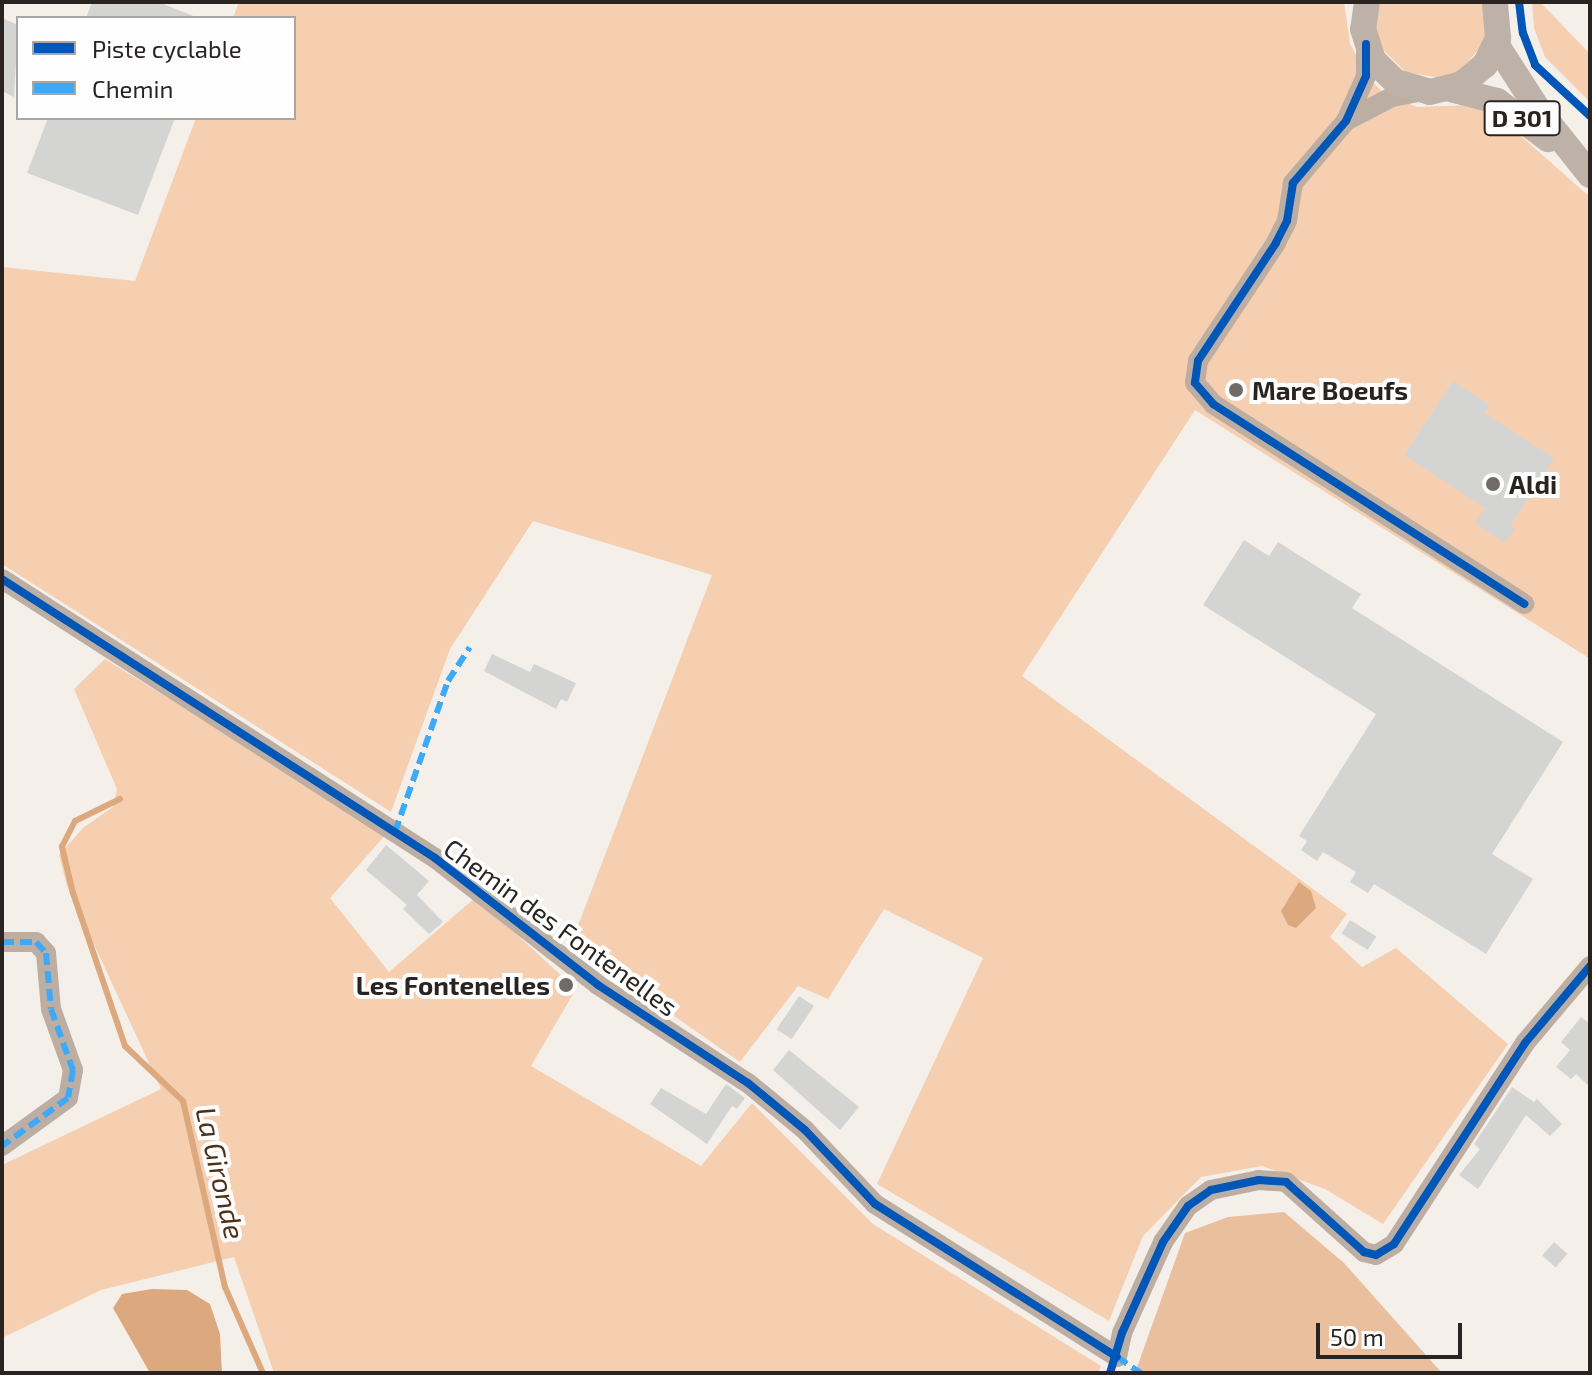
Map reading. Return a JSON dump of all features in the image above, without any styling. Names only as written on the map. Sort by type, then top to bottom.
[{"type":"main road","points":[[1366,2],[1366,44],[1389,78],[1422,91],[1450,89],[1478,74],[1496,44],[1497,4]]},
{"type":"main road","name":"D 301","points":[[1496,44],[1587,171]]},
{"type":"main road","name":"D 301","points":[[1450,89],[1497,101],[1587,171]]},
{"type":"street","points":[[1366,44],[1366,76],[1346,121],[1293,183],[1287,221],[1276,243],[1198,361],[1195,383],[1213,404],[1524,604]]},
{"type":"street","points":[[1346,121],[1392,97],[1422,91]]},
{"type":"street","name":"Chemin des Fontenelles","points":[[2,579],[457,873],[598,985],[748,1083],[805,1130],[875,1204],[1117,1357],[1122,1333],[1163,1242],[1188,1206],[1211,1190],[1259,1180],[1286,1182],[1364,1252],[1376,1255],[1394,1244],[1525,1043],[1590,966]]},
{"type":"street","points":[[2,942],[36,942],[46,953],[51,1009],[73,1070],[68,1098],[2,1146]]},
{"type":"shaded area","points":[[239,2],[1344,2],[1350,43],[1366,76],[1385,94],[1417,107],[1474,105],[1497,115],[1590,197],[1589,658],[1195,410],[1022,676],[1347,914],[1330,937],[1362,967],[1396,948],[1508,1044],[1383,1224],[1325,1189],[1262,1166],[1201,1177],[1143,1236],[1109,1321],[877,1184],[983,958],[884,909],[828,999],[798,986],[740,1062],[571,944],[712,575],[533,521],[450,649],[391,812],[2,564],[2,267],[135,281],[195,120],[296,120],[296,16],[234,16]]},
{"type":"shaded area","points":[[1380,2],[1482,2],[1487,27],[1483,44],[1460,71],[1443,78],[1407,73],[1381,48],[1376,30]]},
{"type":"shaded area","points":[[1532,2],[1540,2],[1590,54],[1590,102],[1545,57],[1534,28]]},
{"type":"shaded area","points":[[105,659],[387,833],[330,898],[389,972],[476,897],[576,989],[531,1066],[701,1166],[752,1103],[873,1224],[1101,1366],[1098,1373],[274,1373],[234,1257],[101,1290],[2,1338],[2,1165],[161,1089],[67,886],[59,855],[83,828],[113,807],[117,789],[74,689]]},
{"type":"shaded area","points":[[1299,882],[1311,891],[1316,908],[1296,928],[1288,925],[1281,911]]},
{"type":"shaded area","points":[[1284,1212],[1344,1263],[1442,1373],[1135,1373],[1185,1233],[1228,1217]]},
{"type":"shaded area","points":[[152,1289],[187,1290],[210,1304],[220,1334],[222,1373],[150,1373],[113,1308],[122,1294]]},
{"type":"building","points":[[92,2],[158,2],[193,16],[87,16]]},
{"type":"building","points":[[2,18],[16,24],[16,61],[14,97],[2,91]]},
{"type":"building","points":[[47,120],[174,120],[138,215],[27,173]]},
{"type":"building","name":"Aldi","points":[[1453,381],[1490,405],[1484,413],[1554,458],[1510,526],[1515,528],[1505,543],[1475,523],[1485,508],[1404,455]]},
{"type":"building","points":[[1244,540],[1269,556],[1278,542],[1361,594],[1352,608],[1563,742],[1492,854],[1533,879],[1486,954],[1374,884],[1368,893],[1350,882],[1356,872],[1323,852],[1317,861],[1301,850],[1307,841],[1299,836],[1376,714],[1203,605]]},
{"type":"building","points":[[492,654],[530,672],[534,664],[576,683],[567,702],[561,699],[556,709],[484,671]]},
{"type":"building","points":[[386,845],[429,881],[417,895],[443,922],[429,934],[403,909],[407,905],[366,870]]},
{"type":"building","points":[[1350,920],[1376,936],[1368,950],[1342,934]]},
{"type":"building","points":[[799,996],[814,1006],[792,1039],[777,1029]]},
{"type":"building","points":[[1581,1017],[1590,1024],[1590,1087],[1576,1074],[1571,1079],[1556,1067],[1570,1050],[1561,1042]]},
{"type":"building","points":[[789,1050],[859,1107],[840,1130],[773,1070]]},
{"type":"building","points":[[726,1084],[745,1098],[737,1109],[732,1106],[707,1144],[650,1104],[661,1088],[706,1114]]},
{"type":"building","points":[[1512,1087],[1534,1102],[1537,1099],[1562,1124],[1550,1136],[1526,1115],[1478,1189],[1459,1175],[1480,1149],[1474,1144]]},
{"type":"building","points":[[1554,1242],[1568,1254],[1556,1267],[1542,1256]]},
{"type":"waterway","name":"La Gironde","points":[[120,799],[75,821],[62,847],[73,893],[125,1046],[183,1101],[225,1287],[263,1373]]},
{"type":"marked path","points":[[395,832],[448,681],[470,647]]},
{"type":"marked path","points":[[2,942],[36,942],[46,953],[51,1009],[73,1070],[68,1098],[2,1146]]},
{"type":"marked path","points":[[1114,1363],[1117,1357],[1141,1373]]},
{"type":"cycle path","points":[[1519,2],[1523,33],[1535,65],[1590,116]]},
{"type":"cycle path","points":[[1366,44],[1366,76],[1346,121],[1293,183],[1287,221],[1276,243],[1198,361],[1195,383],[1213,404],[1524,604]]},
{"type":"cycle path","points":[[2,579],[435,858],[598,985],[748,1083],[805,1130],[875,1204],[1117,1357]]},
{"type":"cycle path","points":[[1110,1373],[1122,1333],[1163,1242],[1188,1206],[1211,1190],[1259,1180],[1286,1182],[1364,1252],[1376,1255],[1394,1244],[1525,1043],[1590,966]]},
{"type":"place","name":"Mare Boeufs","points":[[1236,390]]},
{"type":"place","name":"Aldi","points":[[1493,484]]},
{"type":"place","name":"Les Fontenelles","points":[[566,985]]}]
